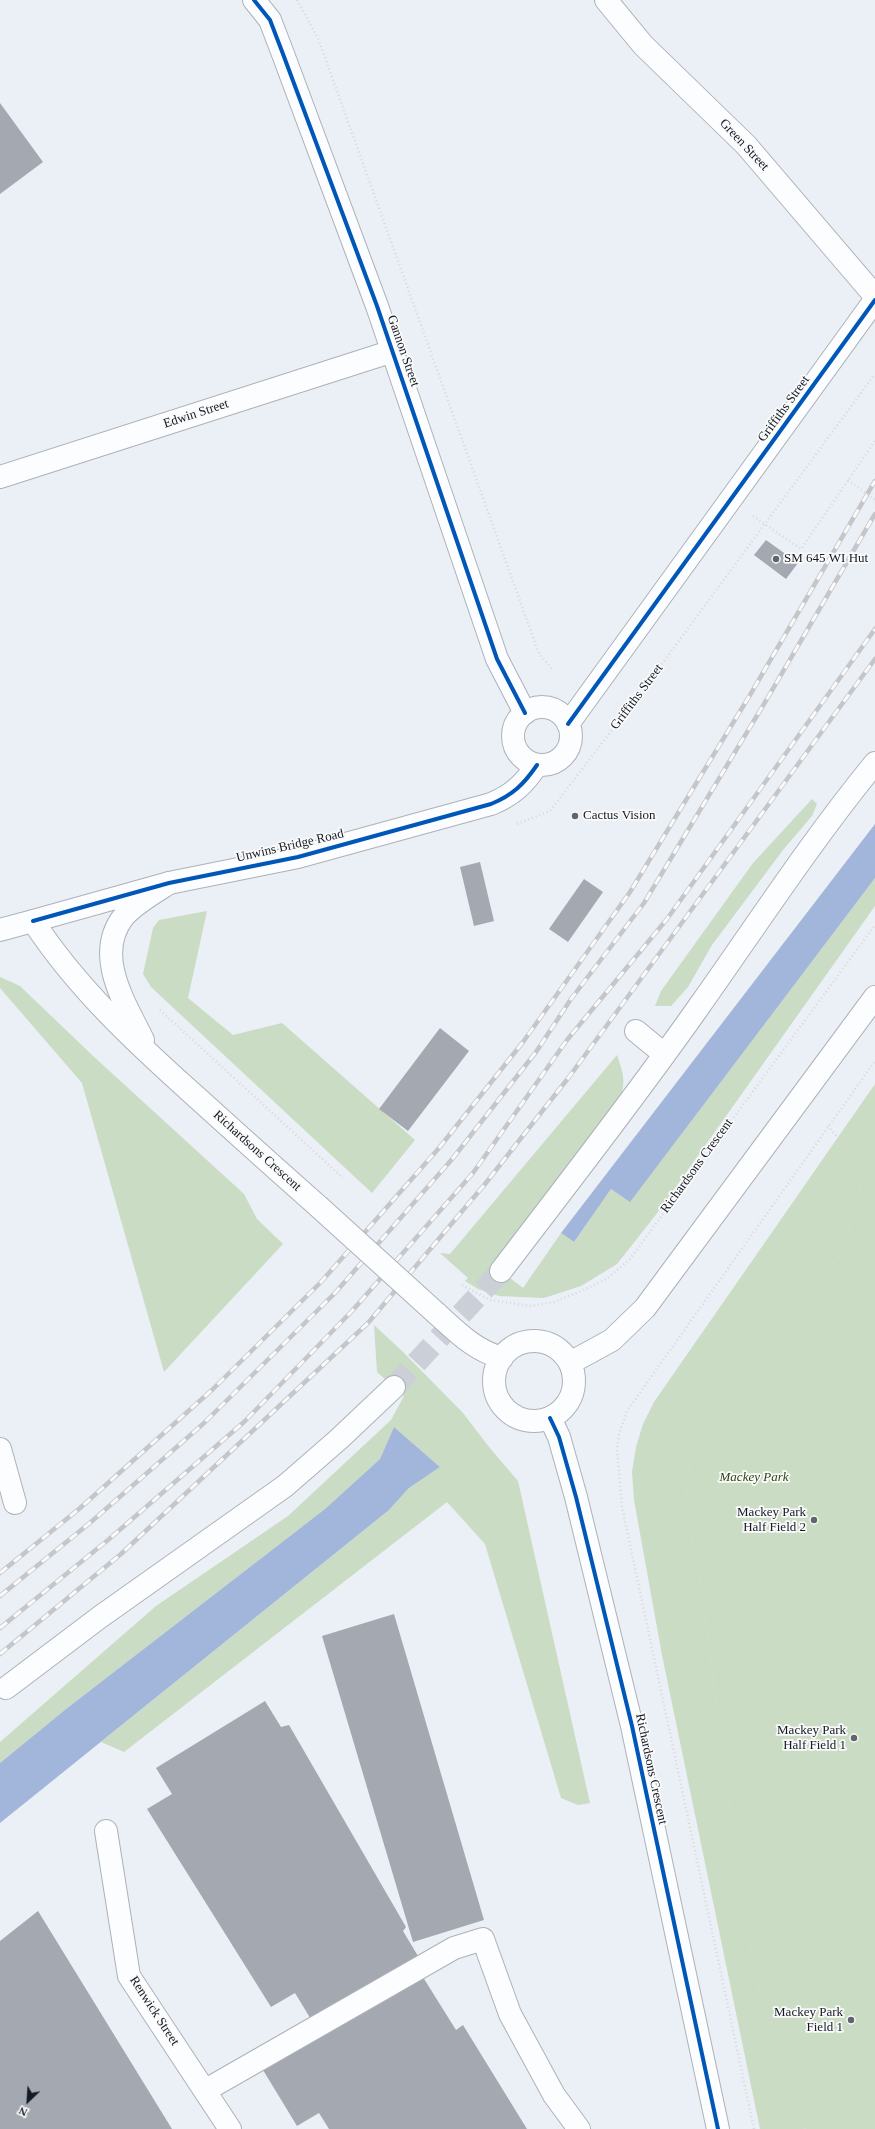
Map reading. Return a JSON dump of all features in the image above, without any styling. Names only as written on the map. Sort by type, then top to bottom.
[{"type":"street","name":"Gannon Street","points":[[254,0],[270,20],[278,41],[393,352],[497,659],[525,713]]},
{"type":"street","name":"Green Street","points":[[606,0],[643,45],[746,145],[875,296]]},
{"type":"street","name":"Griffiths Street","points":[[568,724],[731,501],[875,300]]},
{"type":"street","name":"Edwin Street","points":[[0,477],[393,352]]},
{"type":"street","points":[[537,708],[549,709],[557,712],[568,724],[570,733],[567,750],[554,762],[546,765],[537,765],[522,757],[513,743],[515,726],[525,713],[537,708]]},
{"type":"street","points":[[500,1271],[664,1054],[700,1005],[783,884],[875,763]]},
{"type":"street","name":"Unwins Bridge Road","points":[[0,930],[169,883],[298,857],[492,804],[508,797],[518,789],[537,765]]},
{"type":"street","points":[[150,1055],[116,982],[110,953],[115,933],[124,916],[169,883]]},
{"type":"street","name":"Richardsons Crescent","points":[[33,921],[69,971],[150,1055],[469,1344],[486,1353],[502,1358]]},
{"type":"street","points":[[570,1363],[612,1340],[645,1308],[875,997]]},
{"type":"street","points":[[636,1030],[664,1054]]},
{"type":"street","points":[[537,1341],[550,1345],[562,1352],[570,1363],[574,1376],[574,1389],[569,1401],[560,1412],[550,1418],[537,1422],[524,1420],[512,1415],[502,1406],[496,1394],[494,1382],[496,1369],[502,1358],[512,1348],[524,1343],[537,1341]]},
{"type":"street","points":[[6,1688],[100,1617],[285,1486],[339,1439],[394,1387]]},
{"type":"street","name":"Richardsons Crescent","points":[[550,1418],[559,1437],[576,1498],[632,1726],[718,2129]]},
{"type":"street","points":[[0,1449],[15,1503]]},
{"type":"street","name":"Renwick Street","points":[[106,1831],[129,1976],[206,2090],[230,2129]]},
{"type":"street","points":[[206,2090],[454,1948],[483,1940],[510,2014],[554,2094],[579,2129]]},
{"type":"path","points":[[731,501],[801,549],[875,441]]},
{"type":"path","points":[[848,480],[875,500]]},
{"type":"path","points":[[155,1005],[343,1178]]},
{"type":"path","points":[[754,2129],[622,1507],[617,1449],[619,1434],[627,1412],[875,1061]]},
{"type":"path","points":[[805,2129],[788,2083],[754,1972],[725,1776],[700,1574],[685,1513],[691,1453],[726,1393],[840,1255],[854,1218],[861,1185],[857,1167],[850,1152],[828,1126]]},
{"type":"green space","points":[[812,799],[817,804],[812,816],[783,850],[712,945],[688,987],[671,1006],[655,1006],[661,991],[753,863]]},
{"type":"green space","points":[[875,878],[875,906],[658,1212],[617,1264],[581,1286],[544,1298],[499,1296],[478,1289],[465,1281],[468,1278],[440,1253],[450,1254],[617,1055],[623,1075],[623,1087],[617,1107],[492,1264],[523,1288],[561,1233],[574,1242],[611,1189],[630,1201]]},
{"type":"green space","points":[[207,911],[188,998],[233,1035],[282,1023],[415,1140],[372,1193],[151,987],[143,974],[153,928],[159,920]]},
{"type":"green space","points":[[0,977],[20,986],[92,1055],[244,1194],[257,1219],[283,1244],[164,1372],[82,1083],[0,988]]},
{"type":"green space","name":"Mackey Park","points":[[875,1084],[875,2129],[760,2129],[662,1655],[634,1500],[632,1472],[636,1447],[643,1424],[654,1402]]},
{"type":"green space","points":[[374,1325],[463,1413],[518,1481],[590,1803],[578,1805],[561,1798],[485,1544],[447,1502],[124,1752],[101,1742],[389,1510],[409,1488],[440,1467],[394,1427],[380,1459],[325,1509],[66,1709],[0,1763],[0,1742],[156,1606],[288,1516],[391,1420],[404,1396],[377,1372]]},
{"type":"water","points":[[875,824],[875,878],[630,1202],[611,1189],[574,1242],[561,1233]]},
{"type":"water","points":[[394,1427],[440,1467],[409,1488],[389,1510],[0,1823],[0,1763],[66,1709],[325,1509],[380,1459]]},
{"type":"building","points":[[0,103],[43,162],[0,194]]},
{"type":"building","name":"SM 645 WI Hut","points":[[766,540],[798,563],[786,579],[754,555]]},
{"type":"building","points":[[480,862],[494,921],[474,926],[460,867]]},
{"type":"building","points":[[584,879],[603,892],[568,942],[549,929]]},
{"type":"building","points":[[440,1028],[469,1051],[408,1131],[379,1109]]},
{"type":"building","points":[[394,1614],[484,1920],[413,1942],[322,1636]]},
{"type":"building","points":[[265,1701],[281,1727],[289,1725],[406,1927],[403,1931],[418,1956],[312,2021],[295,1993],[271,2007],[147,1809],[172,1794],[156,1768]]},
{"type":"building","points":[[38,1911],[172,2129],[0,2129],[0,1941]]},
{"type":"building","points":[[421,1974],[456,2030],[463,2025],[527,2129],[329,2129],[319,2113],[297,2126],[263,2070]]},
{"type":"tunnel","points":[[394,1387],[501,1271]]},
{"type":"railway","points":[[0,1573],[79,1509],[213,1389],[321,1282],[439,1148],[523,1042],[630,892],[750,695],[875,481]]},
{"type":"railway","points":[[0,1596],[91,1522],[203,1424],[335,1293],[453,1158],[536,1052],[571,999],[644,903],[764,704],[875,514]]},
{"type":"railway","points":[[0,1628],[108,1540],[244,1422],[352,1311],[473,1173],[567,1040],[667,919],[875,629]]},
{"type":"railway","points":[[0,1654],[121,1554],[368,1323],[485,1184],[569,1077],[875,659]]},
{"type":"cycle path","points":[[254,0],[270,20],[283,54],[377,306],[497,659],[525,713]]},
{"type":"cycle path","points":[[568,724],[875,300]]},
{"type":"cycle path","points":[[33,921],[169,883],[298,857],[491,804],[512,793],[537,765]]},
{"type":"cycle path","points":[[550,1418],[559,1437],[576,1497],[632,1726],[718,2129]]},
{"type":"place","name":"SM 645 WI Hut","points":[[776,559]]},
{"type":"place","name":"Cactus Vision","points":[[575,816]]},
{"type":"place","name":"Mackey Park Half Field 2","points":[[814,1520]]},
{"type":"place","name":"Mackey Park Half Field 1","points":[[854,1738]]},
{"type":"place","name":"Mackey Park Field 1","points":[[851,2020]]}]
